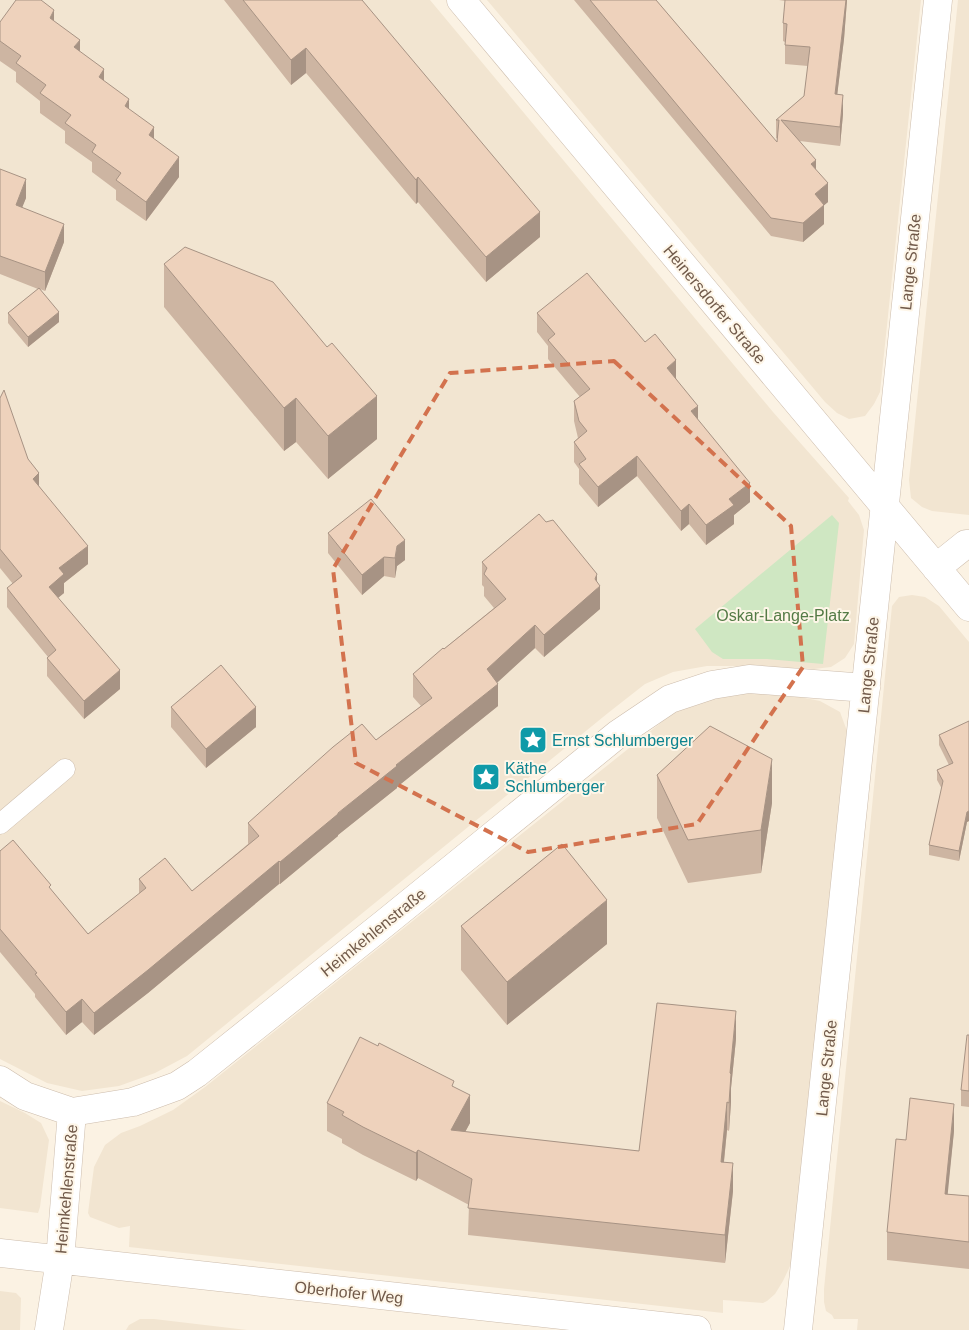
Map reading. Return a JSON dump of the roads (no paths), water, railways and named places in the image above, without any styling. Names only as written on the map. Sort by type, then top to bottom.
[{"type":"street","name":"Heinersdorfer Straße","points":[[461,0],[969,607]]},
{"type":"street","name":"Lange Straße","points":[[798,1330],[938,0]]},
{"type":"street","points":[[936,568],[966,544],[969,544]]},
{"type":"street","name":"Heimkehlenstraße","points":[[49,1330],[60,1260],[72,1112],[133,1102],[177,1086],[198,1073],[618,734],[670,699],[712,685],[748,679],[866,688]]},
{"type":"street","points":[[0,1080],[25,1096],[72,1112]]},
{"type":"street","name":"Oberhofer Weg","points":[[0,1253],[697,1330]]},
{"type":"lane","points":[[0,824],[65,768]]},
{"type":"place","name":"Ernst Schlumberger","points":[[533,740]]},
{"type":"place","name":"Käthe Schlumberger","points":[[486,777]]},
{"type":"park label","name":"Oskar-Lange-Platz","points":[[783,615]]}]
